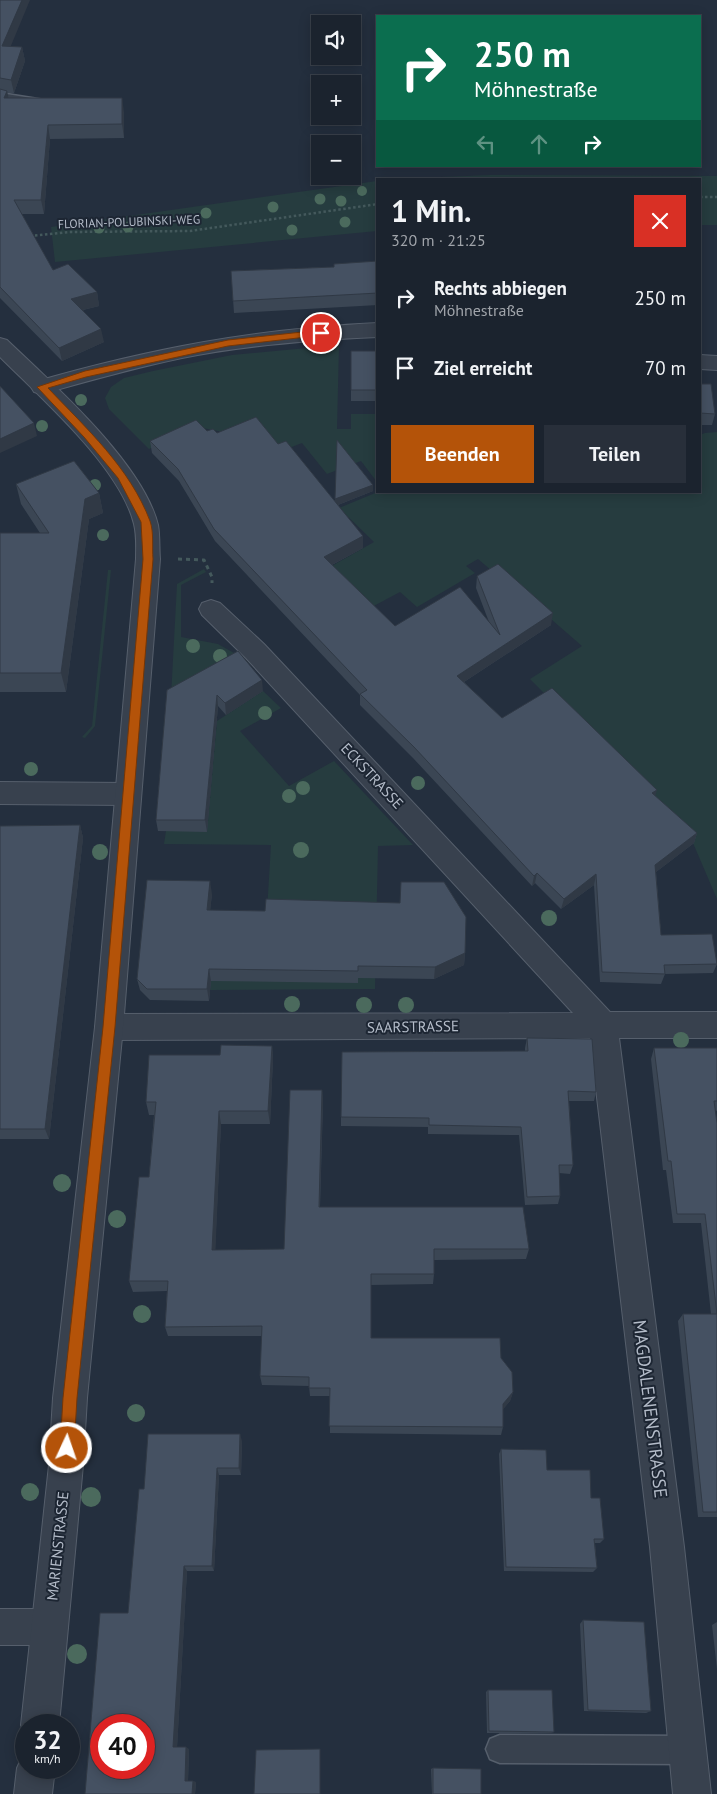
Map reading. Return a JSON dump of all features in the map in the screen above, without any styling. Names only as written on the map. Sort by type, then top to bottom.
[{"type":"street","points":[[42,387],[85,374],[228,343],[302,334],[376,330]]},
{"type":"street","name":"MARIENSTRASSE","points":[[0,345],[88,435],[122,476],[146,522],[148,559],[109,1027],[70,1398],[66,1465],[41,1714]]},
{"type":"street","points":[[701,362],[717,363]]},
{"type":"street","name":"ECKSTRASSE","points":[[211,608],[255,651],[603,1025]]},
{"type":"street","points":[[0,793],[128,794]]},
{"type":"street","name":"MAGDALENENSTRASSE","points":[[603,1025],[667,1546],[692,1794]]},
{"type":"street","name":"SAARSTRASSE","points":[[109,1027],[717,1025]]},
{"type":"street","points":[[0,1626],[50,1627]]},
{"type":"street","points":[[33,1794],[35,1779]]},
{"type":"lane","points":[[0,97],[54,104]]},
{"type":"lane","points":[[500,1749],[687,1750]]},
{"type":"path","points":[[701,197],[717,196]]},
{"type":"path","name":"FLORIAN-POLUBINSKI-WEG","points":[[24,236],[69,232],[190,231],[376,204]]},
{"type":"path","points":[[148,559],[204,560],[212,576],[211,608]]},
{"type":"green space","points":[[490,175],[717,176],[717,225],[701,225],[701,178],[417,178]]},
{"type":"green space","points":[[376,181],[376,231],[55,262],[51,227],[349,185],[361,185],[361,183]]},
{"type":"green space","points":[[339,345],[337,429],[351,429],[351,414],[376,414],[376,481],[361,461],[327,474],[302,443],[276,453],[239,435],[197,427],[149,449],[109,409],[105,398],[111,387],[124,378],[232,355]]},
{"type":"green space","points":[[717,432],[717,899],[693,843],[530,679],[582,646],[521,593],[519,594],[478,559],[466,566],[475,573],[417,607],[400,592],[368,609],[330,567],[374,542],[339,508],[376,493],[701,493],[701,435]]},
{"type":"green space","points":[[204,569],[206,572],[181,585],[181,637],[218,644],[243,658],[171,697],[177,584]]},
{"type":"green space","points":[[108,570],[111,570],[95,726],[85,738],[82,737],[92,726]]},
{"type":"green space","points":[[263,691],[281,708],[240,731],[289,786],[334,761],[413,845],[378,846],[375,989],[210,990],[211,981],[267,911],[271,845],[164,844],[166,831],[207,831],[217,721]]},
{"type":"building","points":[[0,0],[22,0],[2,46],[22,47],[11,80],[0,78]]},
{"type":"building","points":[[0,89],[7,91],[4,98],[122,98],[122,124],[48,125],[41,200],[14,200],[53,270],[68,264],[97,292],[71,299],[101,329],[59,348],[0,287]]},
{"type":"building","points":[[376,261],[376,293],[233,301],[231,271],[334,267],[334,264]]},
{"type":"building","points":[[351,351],[376,351],[376,390],[351,390]]},
{"type":"building","points":[[701,384],[711,384],[715,414],[701,413]]},
{"type":"building","points":[[0,386],[34,423],[0,439]]},
{"type":"building","points":[[256,417],[278,444],[286,441],[363,536],[324,557],[395,626],[460,587],[500,635],[477,576],[498,564],[553,613],[457,676],[502,718],[552,688],[657,790],[652,793],[697,833],[655,865],[661,935],[712,934],[717,964],[664,965],[665,974],[602,972],[596,874],[564,899],[537,873],[534,876],[414,747],[360,694],[367,690],[214,529],[178,469],[150,441],[196,420],[207,431],[213,429],[217,433]]},
{"type":"building","points":[[337,440],[373,485],[335,499]]},
{"type":"building","points":[[74,461],[99,493],[85,499],[61,673],[0,673],[0,533],[49,533],[16,484]]},
{"type":"building","points":[[238,651],[262,680],[225,703],[217,695],[205,820],[156,820],[167,690]]},
{"type":"building","points":[[80,825],[45,1129],[0,1129],[0,826]]},
{"type":"building","points":[[147,880],[210,881],[207,910],[265,911],[266,899],[400,903],[401,882],[444,882],[466,917],[465,953],[435,967],[358,966],[358,971],[209,969],[207,989],[147,989],[137,979]]},
{"type":"building","points":[[527,1038],[592,1039],[596,1092],[568,1091],[573,1165],[559,1165],[560,1196],[527,1197],[521,1127],[429,1125],[429,1118],[341,1117],[342,1052],[528,1051]]},
{"type":"building","points":[[221,1045],[272,1046],[268,1111],[219,1111],[212,1250],[284,1249],[290,1090],[322,1090],[319,1207],[523,1207],[529,1249],[434,1249],[434,1274],[371,1274],[371,1338],[500,1338],[501,1358],[512,1372],[513,1392],[503,1404],[503,1427],[329,1426],[330,1388],[309,1388],[309,1377],[260,1376],[262,1326],[165,1327],[168,1281],[129,1281],[139,1177],[149,1177],[156,1102],[146,1102],[149,1055],[220,1055]]},
{"type":"building","points":[[654,1048],[717,1048],[717,1101],[714,1101],[717,1123],[717,1314],[705,1214],[677,1214],[671,1161],[668,1161]]},
{"type":"building","points":[[683,1314],[717,1314],[717,1512],[703,1512]]},
{"type":"building","points":[[148,1434],[240,1434],[239,1468],[217,1468],[212,1566],[184,1566],[173,1747],[186,1747],[185,1781],[193,1781],[192,1794],[85,1794],[90,1734],[90,1779],[155,1779],[155,1714],[92,1714],[100,1613],[128,1613],[139,1489],[144,1489]]},
{"type":"building","points":[[501,1449],[546,1450],[547,1470],[590,1470],[591,1498],[600,1498],[604,1539],[594,1539],[597,1568],[506,1567]]},
{"type":"building","points":[[583,1620],[644,1622],[651,1711],[588,1710]]},
{"type":"building","points":[[488,1690],[552,1690],[554,1732],[489,1731]]},
{"type":"building","points":[[320,1749],[320,1794],[254,1794],[256,1750]]},
{"type":"building","points":[[433,1768],[481,1769],[481,1794],[433,1794]]},
{"type":"route","points":[[67,1448],[70,1398],[109,1027],[148,559],[146,522],[122,476],[88,435],[42,387],[85,374],[228,343],[321,333]]}]
